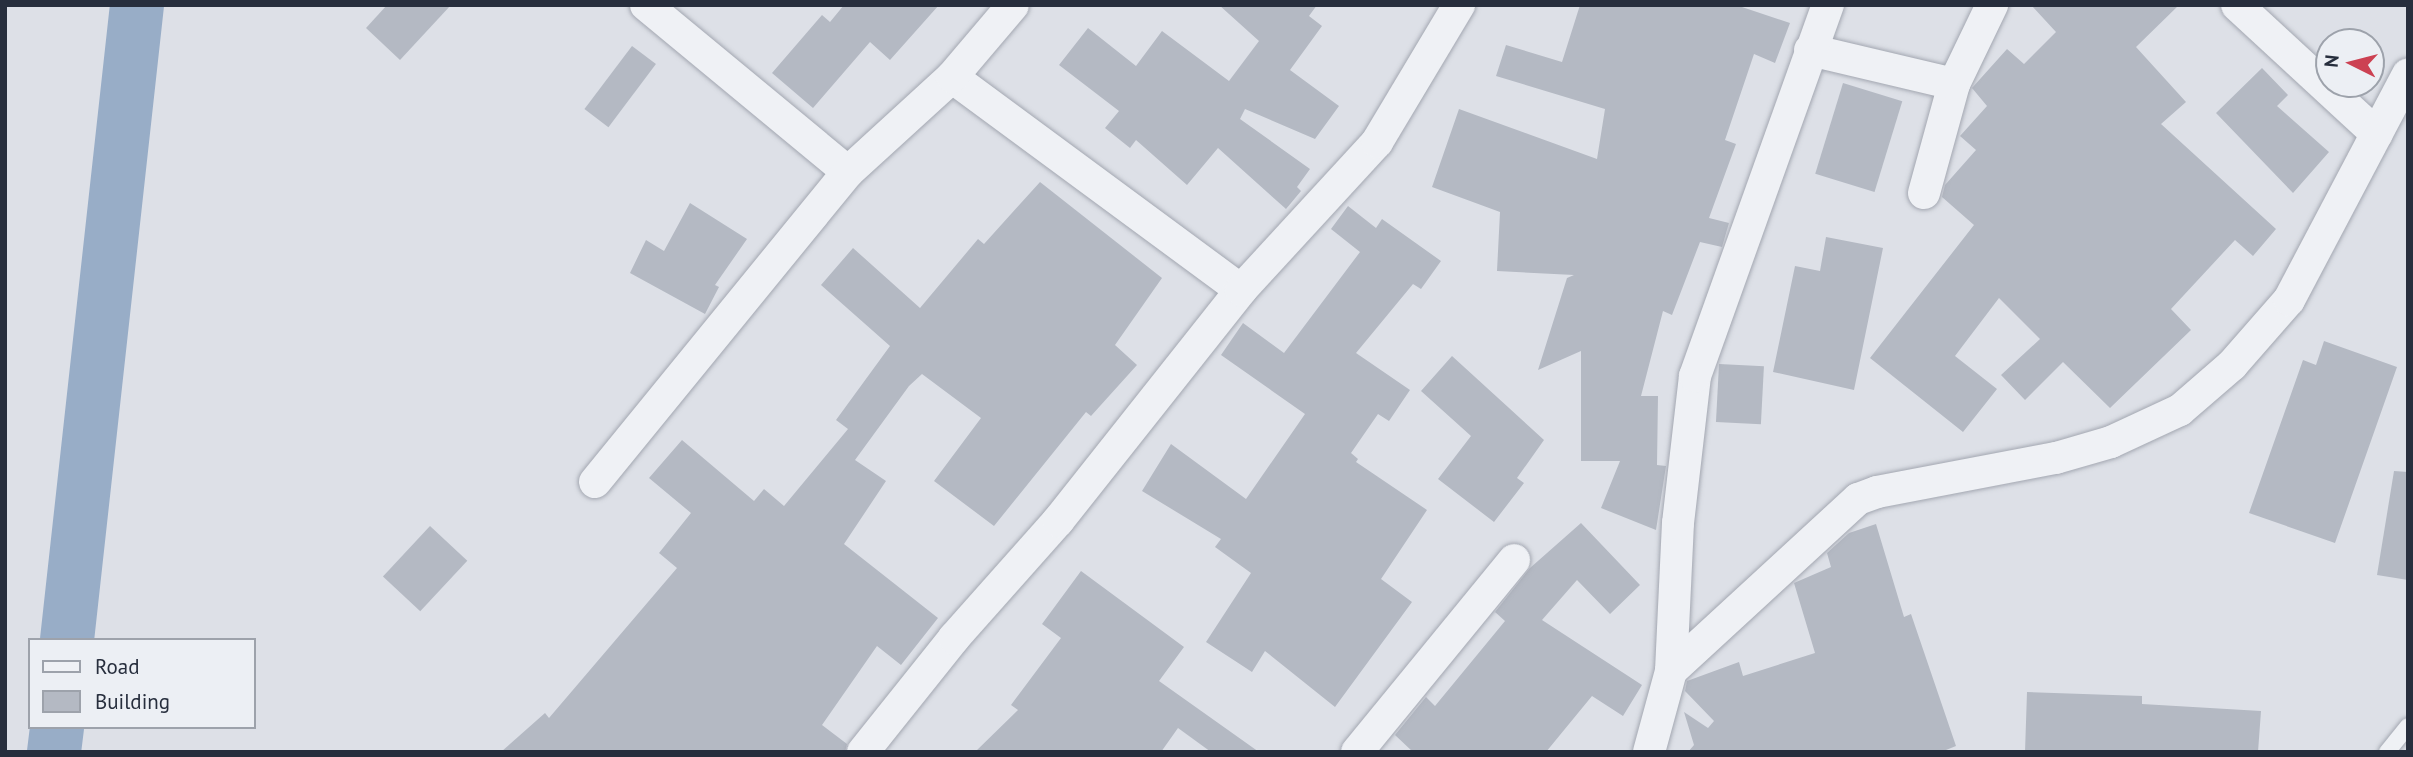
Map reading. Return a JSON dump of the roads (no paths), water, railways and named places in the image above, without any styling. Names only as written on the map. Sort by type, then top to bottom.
[{"type":"street","points":[[646,5],[848,172]]},
{"type":"street","points":[[595,482],[848,172],[952,77],[1013,5]]},
{"type":"street","points":[[863,752],[954,638],[1058,521],[1241,290],[1377,142],[1459,5]]},
{"type":"street","points":[[1650,752],[1671,671],[1680,498],[1695,376],[1828,5]]},
{"type":"street","points":[[1924,193],[1954,84],[1992,5]]},
{"type":"street","points":[[2237,5],[2377,134]]},
{"type":"street","points":[[1810,50],[1954,84]]},
{"type":"street","points":[[1671,671],[1858,499],[1877,492],[2056,458],[2111,442],[2179,410],[2232,365],[2289,300],[2408,74]]},
{"type":"street","points":[[952,77],[1241,290]]},
{"type":"street","points":[[1357,752],[1514,560]]},
{"type":"lane","points":[[2388,752],[2408,726]]},
{"type":"waterway","points":[[67,638],[137,5]]},
{"type":"waterway","points":[[54,752],[57,729]]}]
